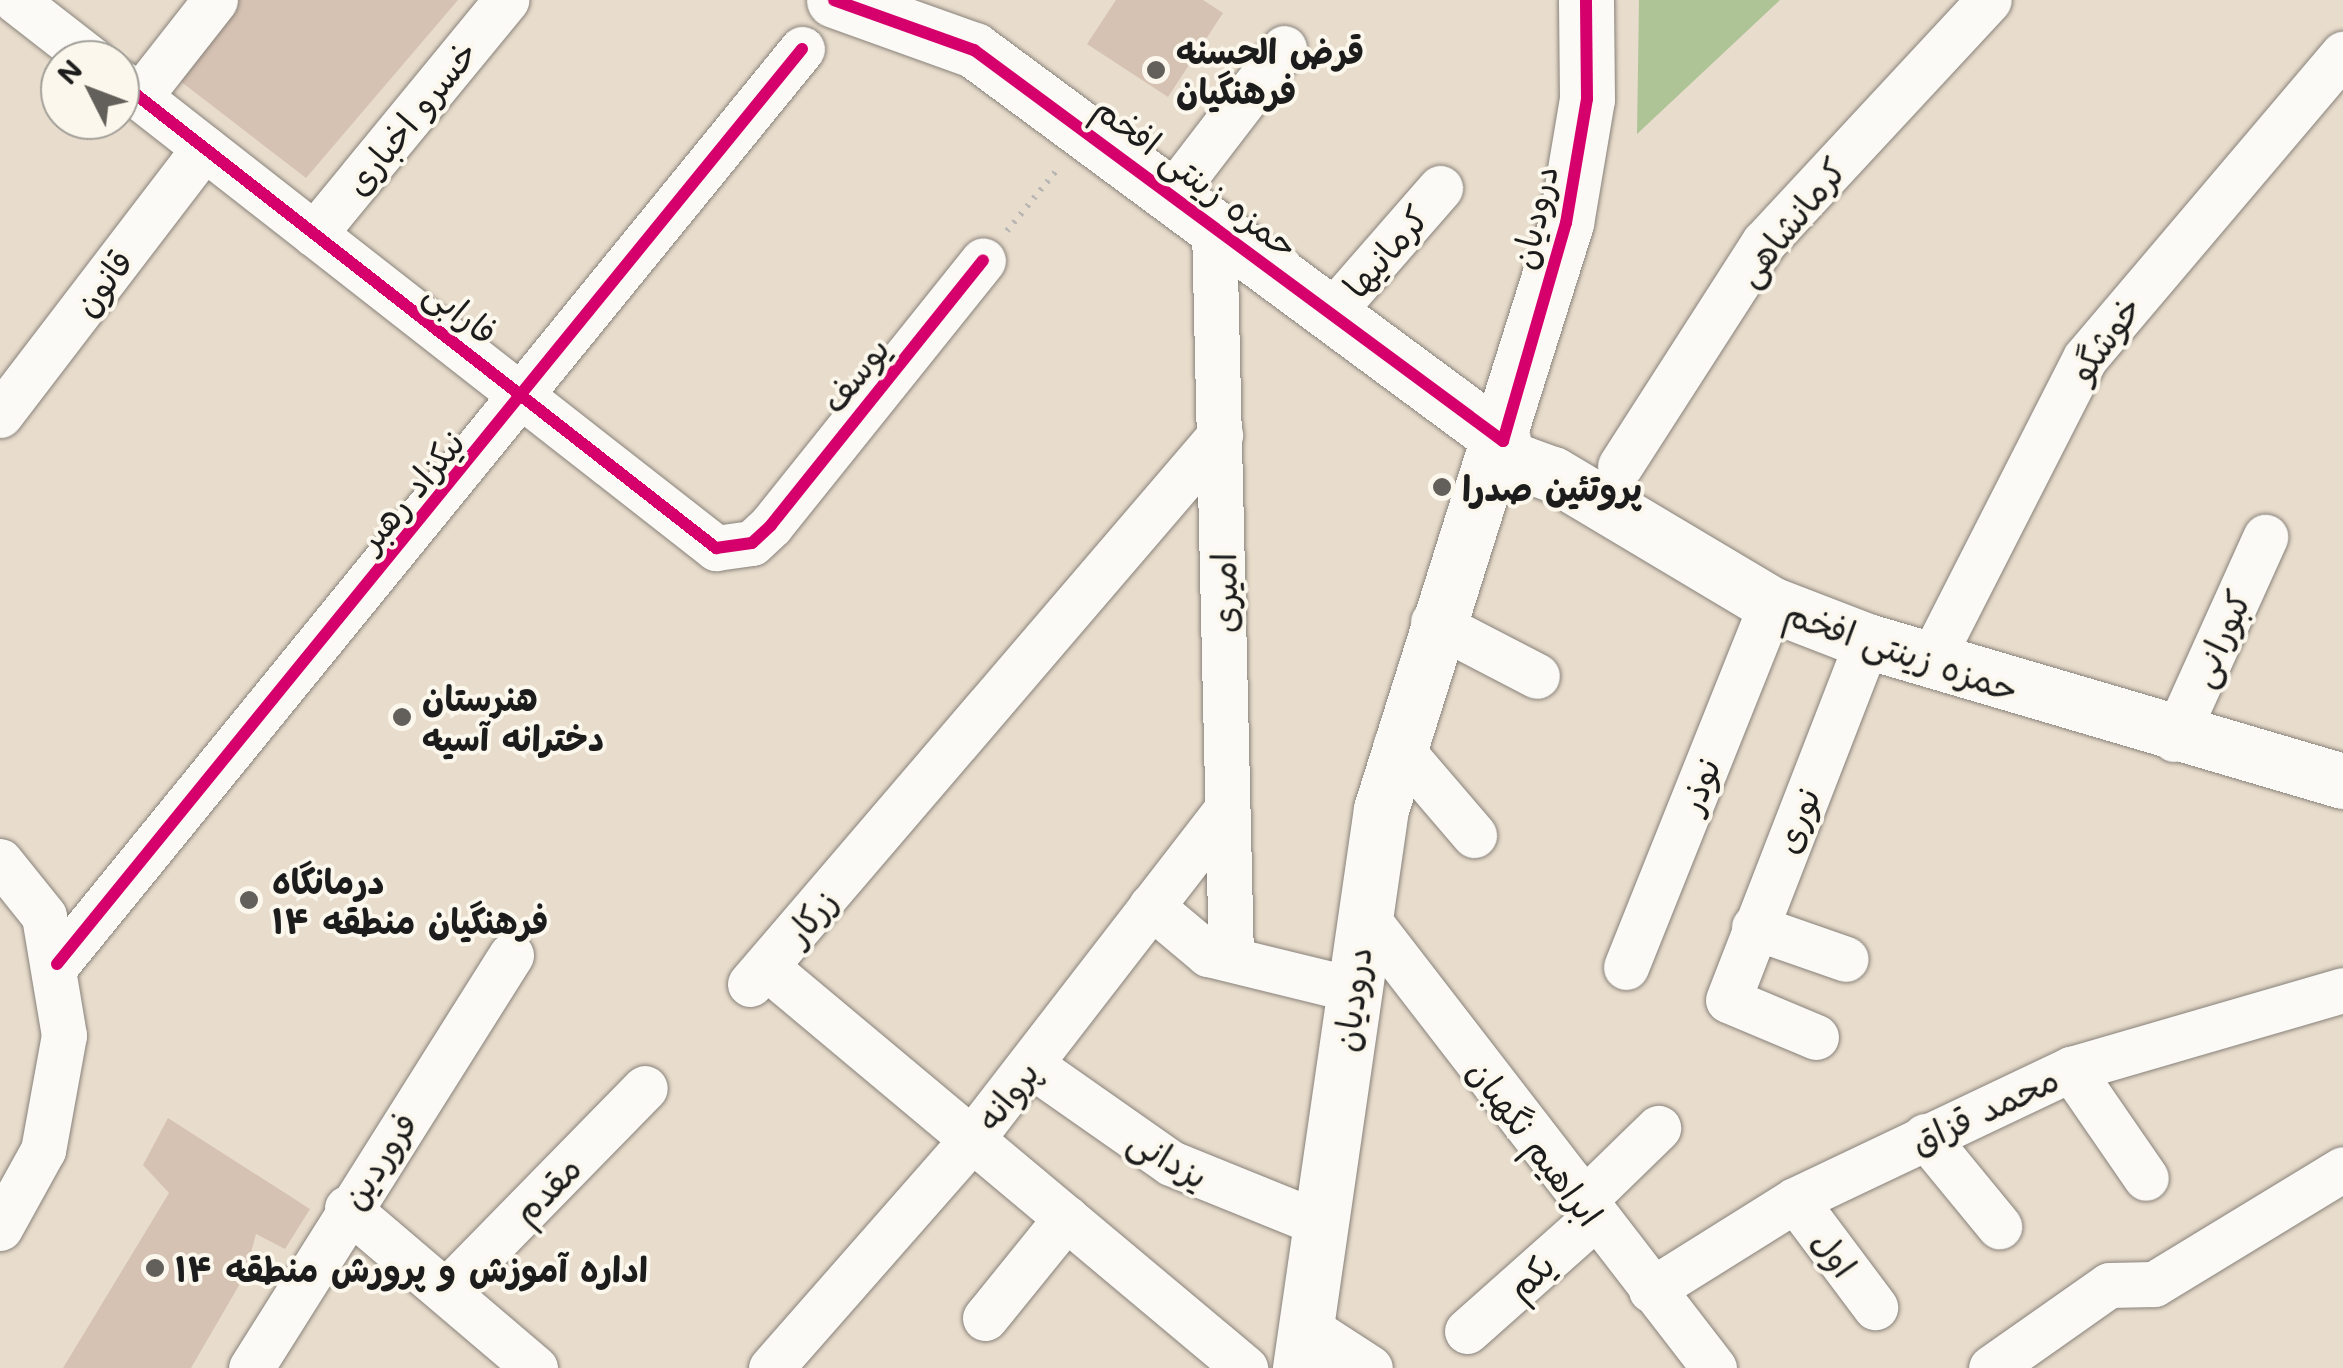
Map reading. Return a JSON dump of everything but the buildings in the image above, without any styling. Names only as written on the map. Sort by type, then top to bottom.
[{"type":"main road","name":"حمزه زینتی افخم","points":[[834,0],[945,34],[1089,132],[1331,313],[1496,458],[1522,462],[1553,474],[1771,604],[1929,664],[2174,739],[2343,782]]},
{"type":"main road","name":"درودیان","points":[[1303,1348],[1362,912],[1396,744],[1434,622],[1496,458],[1566,224],[1587,99],[1586,0]]},
{"type":"street","points":[[15,0],[66,40]]},
{"type":"street","points":[[140,79],[215,0]]},
{"type":"street","name":"خسرو اخباری","points":[[314,234],[506,0]]},
{"type":"street","name":"کرمانشاهی","points":[[1620,466],[1764,242],[1990,0]]},
{"type":"street","points":[[1172,194],[1284,48]]},
{"type":"street","name":"نیکزاد رهبر","points":[[58,964],[525,398],[802,49]]},
{"type":"street","name":"خوشگو","points":[[1929,664],[2085,358],[2343,54]]},
{"type":"street","name":"فارابی","points":[[140,98],[716,548],[752,543],[772,526]]},
{"type":"street","name":"قانون","points":[[0,415],[204,148]]},
{"type":"street","name":"کرمانیها","points":[[1331,313],[1440,188]]},
{"type":"street","name":"امیری","points":[[1214,227],[1231,960]]},
{"type":"street","name":"یوسف","points":[[772,526],[982,260]]},
{"type":"street","name":"زرکار","points":[[1220,435],[758,976],[970,1140],[1245,1368]]},
{"type":"street","name":"کبورانی","points":[[2174,739],[2264,537]]},
{"type":"street","name":"نوذر","points":[[1626,966],[1771,604]]},
{"type":"street","points":[[1434,622],[1537,676]]},
{"type":"street","name":"نوری","points":[[1816,1037],[1728,1000],[1866,642]]},
{"type":"street","points":[[1396,744],[1474,835]]},
{"type":"street","name":"پروانه","points":[[770,1368],[970,1140],[1226,810]]},
{"type":"street","points":[[0,861],[44,916],[58,964],[59,1090],[43,1150],[0,1228]]},
{"type":"street","points":[[1151,906],[1191,945],[1231,960],[1352,989]]},
{"type":"street","name":"ابراهیم نگهبان","points":[[1362,912],[1704,1364]]},
{"type":"street","points":[[1754,927],[1846,960]]},
{"type":"street","name":"فروردین","points":[[250,1368],[347,1208],[510,955]]},
{"type":"street","name":"محمد قزاق","points":[[1650,1290],[1795,1200],[2070,1069],[2343,990]]},
{"type":"street","name":"یزدانی","points":[[1030,1065],[1170,1163],[1320,1224]]},
{"type":"street","points":[[2070,1069],[2146,1178]]},
{"type":"street","name":"مقدم","points":[[446,1291],[646,1088]]},
{"type":"street","name":"یکم","points":[[1467,1331],[1588,1210],[1658,1128]]},
{"type":"street","points":[[1925,1136],[1999,1226]]},
{"type":"street","points":[[1991,1368],[2109,1285],[2154,1284],[2343,1169]]},
{"type":"street","name":"اول","points":[[1795,1200],[1876,1307]]},
{"type":"street","points":[[347,1208],[535,1368]]},
{"type":"street","points":[[986,1318],[1066,1218]]},
{"type":"street","points":[[1303,1348],[1370,1368]]},
{"type":"path","points":[[982,260],[1089,132]]},
{"type":"green space","points":[[1639,0],[1780,0],[1637,134]]},
{"type":"cycle path","points":[[834,0],[974,50],[1503,441],[1566,223],[1587,99],[1586,0]]},
{"type":"cycle path","points":[[57,964],[802,49]]},
{"type":"cycle path","points":[[140,98],[716,548],[752,543],[771,525],[983,260]]},
{"type":"place","name":"قرض الحسنه فرهنگیان","points":[[1156,70]]},
{"type":"place","name":"پروتئین صدرا","points":[[1442,487]]},
{"type":"place","name":"هنرستان دخترانه آسیه","points":[[402,717]]},
{"type":"place","name":"درمانگاه فرهنگیان منطقه ۱۴","points":[[249,900]]},
{"type":"place","name":"اداره آموزش و پرورش منطقه ۱۴","points":[[155,1268]]}]
